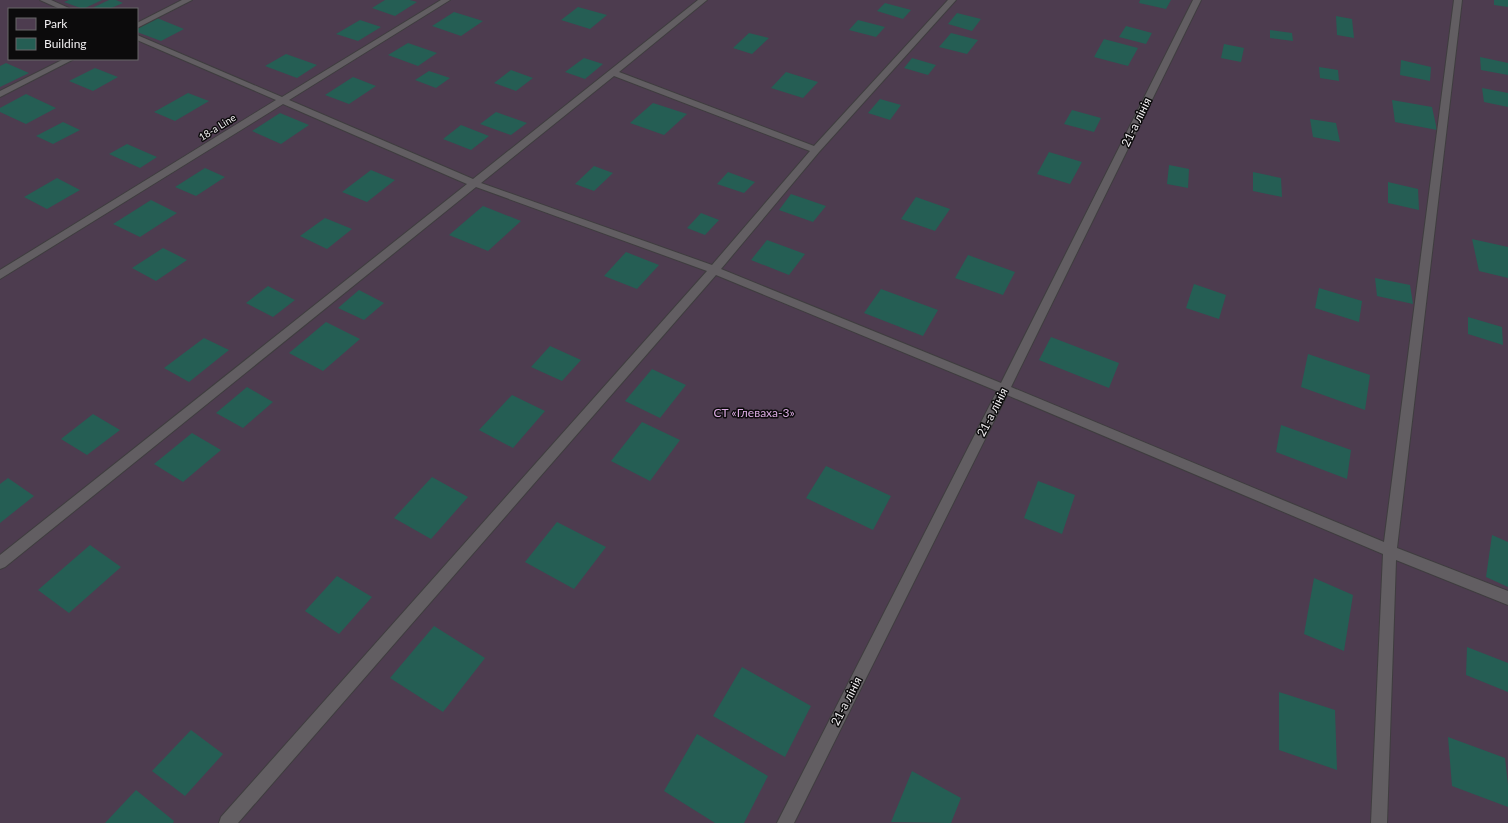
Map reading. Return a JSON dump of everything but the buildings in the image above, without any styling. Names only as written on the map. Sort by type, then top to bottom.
[{"type":"lane","points":[[44,0],[64,8]]},
{"type":"lane","points":[[138,25],[188,0]]},
{"type":"lane","name":"18-a Line","points":[[0,275],[446,0]]},
{"type":"lane","points":[[0,563],[473,182],[703,0]]},
{"type":"lane","points":[[227,823],[714,270],[816,150],[952,0]]},
{"type":"lane","name":"21-а лінія","points":[[785,823],[1004,389],[1197,0]]},
{"type":"lane","points":[[1379,823],[1390,551],[1458,0]]},
{"type":"lane","points":[[138,37],[281,101],[473,182],[714,270],[1004,389],[1390,551],[1508,598]]},
{"type":"lane","points":[[0,94],[68,60]]},
{"type":"lane","points":[[612,72],[816,150]]},
{"type":"green space","name":"СТ «Глеваха-3»","points":[[0,0],[1508,0],[1508,823],[0,823]]}]
